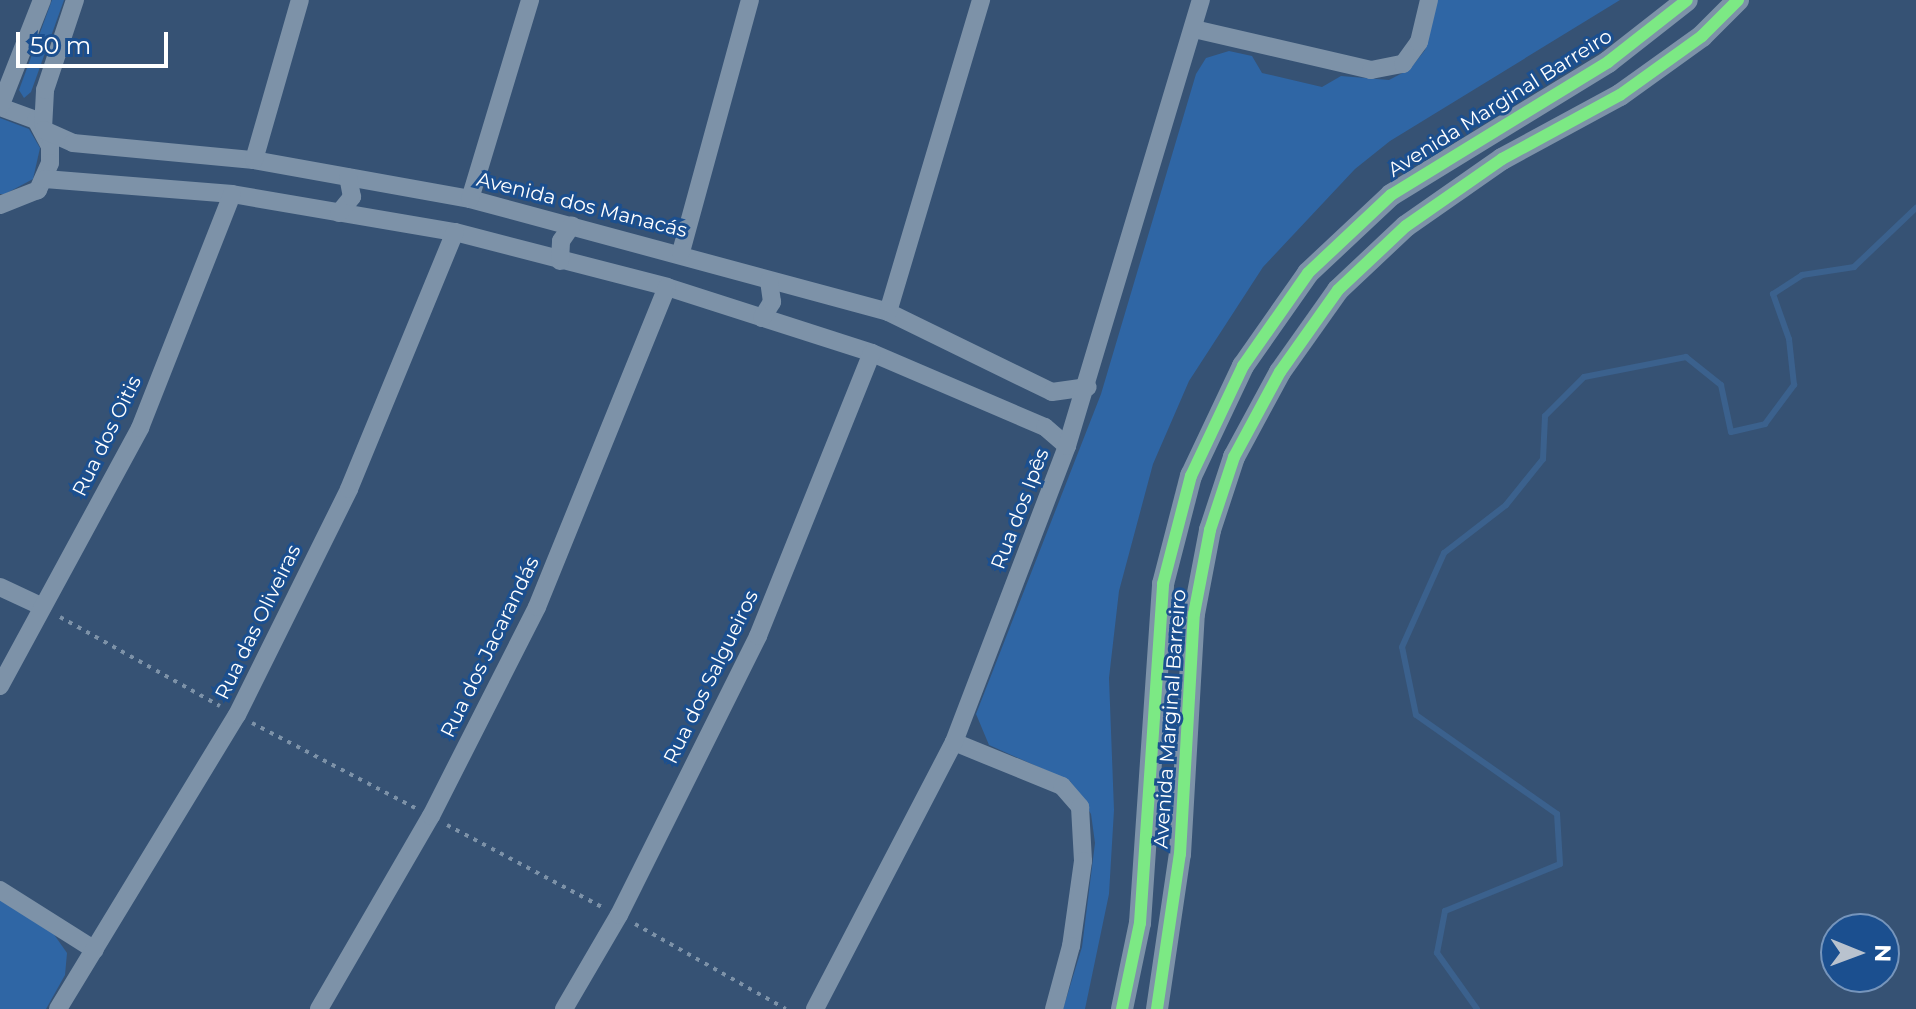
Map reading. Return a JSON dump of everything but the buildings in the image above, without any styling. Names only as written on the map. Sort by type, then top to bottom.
[{"type":"street","points":[[0,107],[42,0]]},
{"type":"street","points":[[1,206],[27,198],[45,179],[50,146],[44,130],[45,90],[75,0]]},
{"type":"street","points":[[254,160],[300,0]]},
{"type":"street","points":[[470,199],[530,0]]},
{"type":"street","points":[[681,252],[750,0]]},
{"type":"street","points":[[888,312],[981,0]]},
{"type":"street","name":"Rua dos Ipês","points":[[815,1009],[954,742],[1088,387],[1201,0]]},
{"type":"street","points":[[1194,29],[1371,70],[1403,64],[1419,42],[1429,0]]},
{"type":"street","name":"Avenida Marginal Barreiro","points":[[1122,1009],[1140,923],[1163,584],[1191,476],[1243,366],[1308,273],[1391,195],[1608,62],[1687,0]]},
{"type":"street","name":"Avenida Marginal Barreiro","points":[[1157,1009],[1180,854],[1194,614],[1207,544],[1234,457],[1280,372],[1338,290],[1406,226],[1502,159],[1620,95],[1702,36],[1738,0]]},
{"type":"street","name":"Avenida dos Manacás","points":[[0,107],[25,112],[44,130],[73,143],[254,160],[470,199],[681,252],[769,281],[888,312],[1052,392],[1088,387]]},
{"type":"street","points":[[339,213],[352,197],[348,177]]},
{"type":"street","points":[[45,179],[232,194],[455,232],[667,287],[872,353],[1045,427],[1067,446]]},
{"type":"street","name":"Rua dos Oitis","points":[[0,686],[140,428],[232,194]]},
{"type":"street","points":[[560,261],[561,241],[572,225]]},
{"type":"street","name":"Rua das Oliveiras","points":[[58,1009],[237,715],[349,489],[455,232]]},
{"type":"street","points":[[762,318],[772,302],[769,281]]},
{"type":"street","name":"Rua dos Jacarandás","points":[[319,1009],[431,816],[537,607],[667,287]]},
{"type":"street","name":"Rua dos Salgueiros","points":[[564,1009],[619,915],[758,636],[872,353]]},
{"type":"street","points":[[0,587],[43,607]]},
{"type":"street","points":[[954,742],[1062,786],[1080,807],[1083,861],[1071,946],[1054,1009]]},
{"type":"street","points":[[0,890],[95,950]]},
{"type":"shaded area","points":[[52,0],[64,0],[31,92],[24,98],[19,90]]},
{"type":"shaded area","points":[[1437,0],[1620,0],[1390,141],[1355,169],[1263,267],[1189,381],[1153,464],[1119,591],[1109,678],[1114,810],[1109,894],[1085,1009],[1063,1009],[1082,947],[1095,843],[1091,814],[1070,781],[989,745],[976,714],[1101,394],[1196,74],[1206,58],[1229,51],[1252,56],[1262,73],[1322,87],[1341,76],[1389,80],[1410,69],[1425,50]]},
{"type":"shaded area","points":[[0,118],[29,129],[40,148],[33,179],[5,194],[0,194]]},
{"type":"shaded area","points":[[0,899],[53,933],[67,953],[65,975],[46,1009],[0,1009]]},
{"type":"waterway","points":[[1477,1009],[1437,953],[1445,911],[1560,864],[1557,814],[1416,715],[1402,647],[1444,553],[1506,505],[1543,459],[1545,416],[1584,377],[1686,357],[1721,385],[1731,432],[1765,424],[1794,385],[1789,339],[1773,294],[1802,275],[1854,267],[1916,208]]},
{"type":"cycle path","points":[[1122,1009],[1140,923],[1163,584],[1191,476],[1243,366],[1308,273],[1391,195],[1608,62],[1687,0]]},
{"type":"cycle path","points":[[1157,1009],[1180,854],[1194,614],[1210,530],[1234,457],[1280,372],[1338,290],[1406,226],[1502,159],[1620,95],[1702,36],[1738,0]]}]
